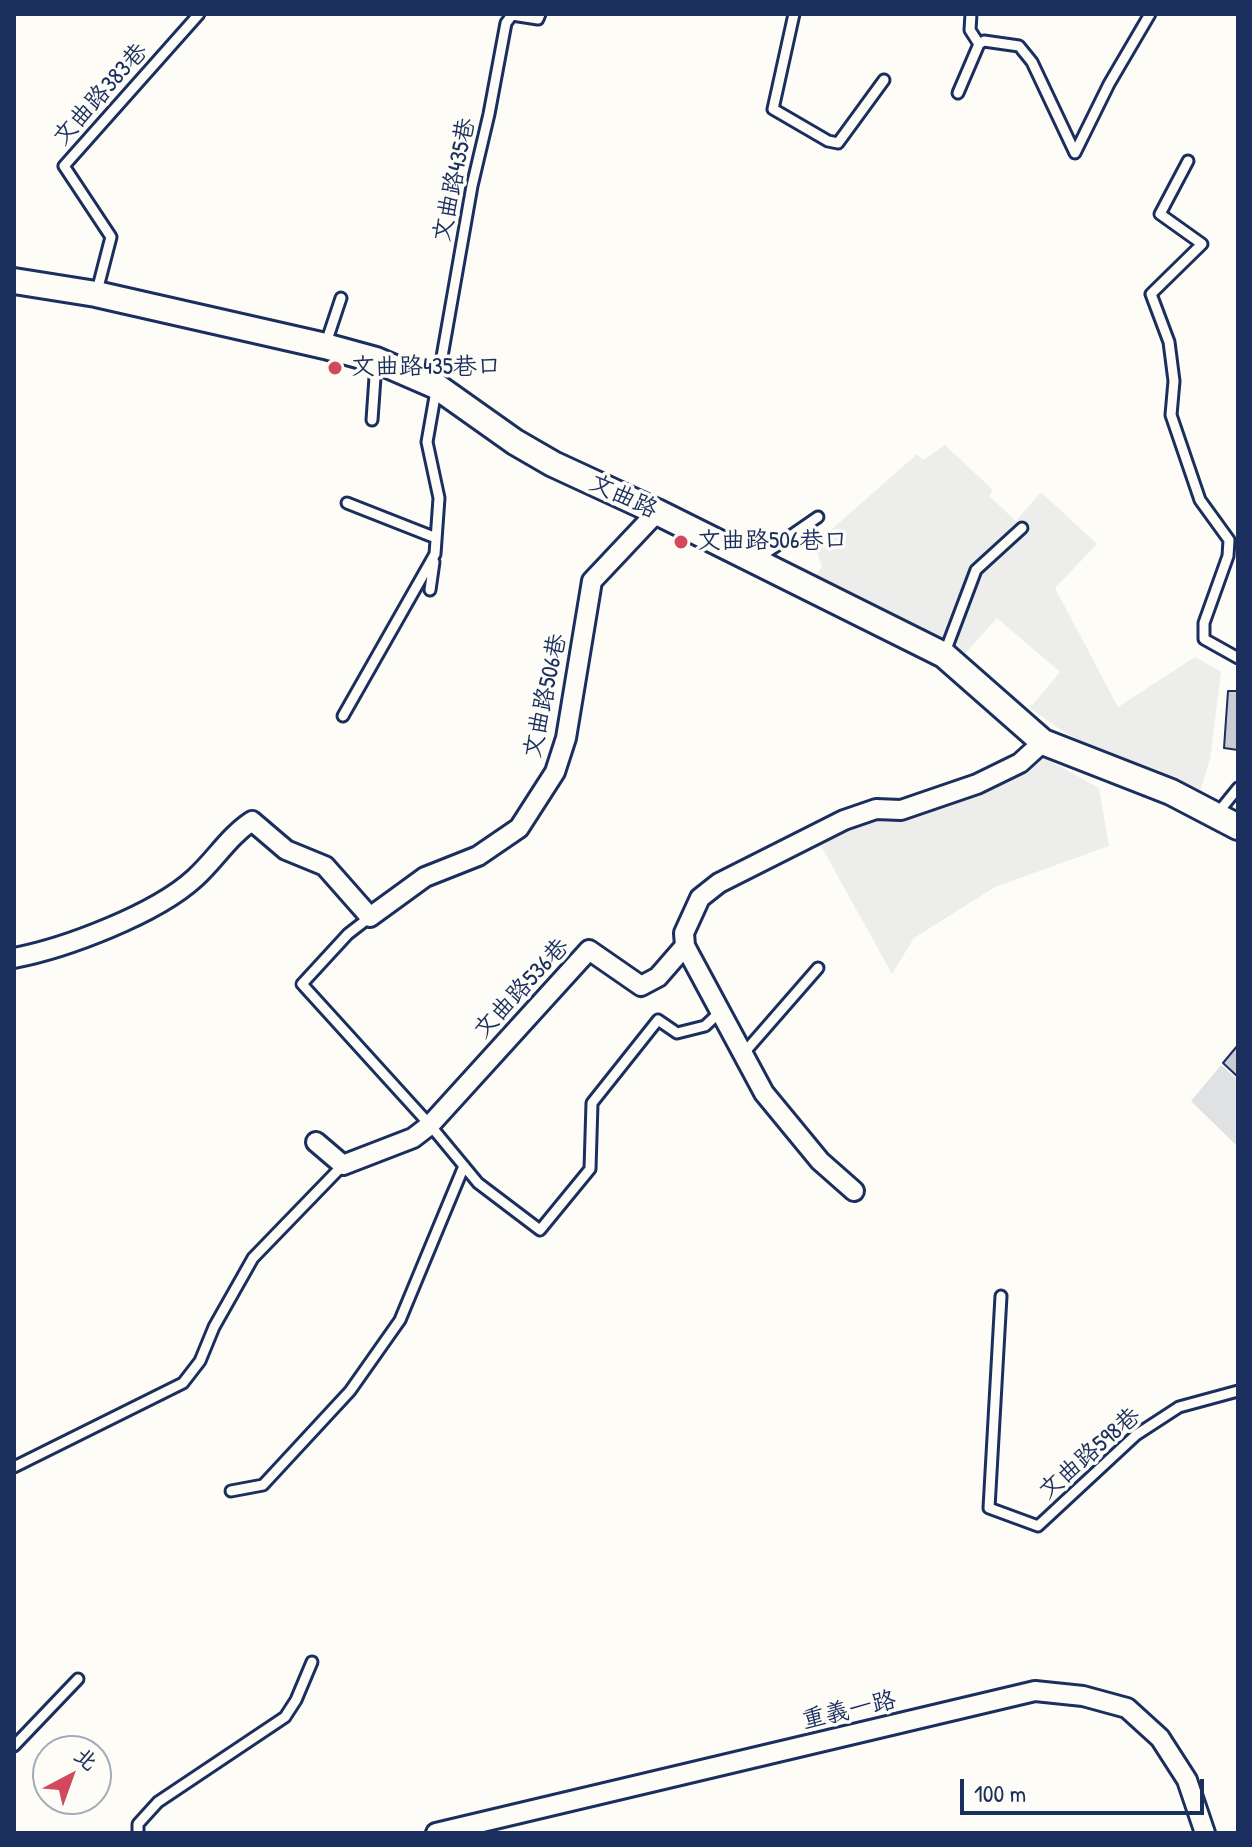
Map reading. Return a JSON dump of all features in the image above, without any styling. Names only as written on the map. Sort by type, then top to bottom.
[{"type":"street","name":"文曲路","points":[[14,281],[96,294],[325,346],[376,360],[436,386],[515,442],[553,464],[657,512],[944,655],[1043,742],[1171,792],[1238,827]]},
{"type":"street","name":"文曲路506巷","points":[[370,917],[425,877],[478,856],[519,828],[555,772],[566,738],[592,581],[657,512]]},
{"type":"street","name":"文曲路536巷","points":[[343,1165],[413,1138],[430,1125],[589,950],[641,986],[658,977],[685,946],[684,933],[700,898],[719,883],[844,820],[876,809],[901,810],[977,784],[1020,763],[1043,742]]},
{"type":"street","points":[[14,958],[54,950],[166,901],[195,878],[240,828],[252,821],[286,850],[325,866],[370,917]]},
{"type":"street","points":[[685,946],[764,1093],[820,1161],[854,1191]]},
{"type":"street","points":[[316,1142],[343,1165]]},
{"type":"street","name":"重義一路","points":[[436,1833],[1035,1691],[1083,1696],[1127,1708],[1160,1738],[1187,1780],[1205,1833]]},
{"type":"lane","name":"文曲路383巷","points":[[96,294],[111,237],[64,166],[199,14]]},
{"type":"lane","name":"文曲路435巷","points":[[436,386],[472,186],[506,23],[512,15],[538,19],[540,14]]},
{"type":"lane","points":[[794,14],[773,109],[828,141],[838,143],[884,80]]},
{"type":"lane","points":[[971,14],[970,30],[979,44]]},
{"type":"lane","points":[[958,93],[979,44],[984,41],[1019,46],[1032,62],[1075,153],[1109,84],[1150,14]]},
{"type":"lane","points":[[1188,161],[1160,214],[1202,244],[1151,294],[1169,342],[1174,381],[1171,415],[1175,428],[1200,500],[1229,540],[1228,556],[1204,623],[1204,639],[1238,658]]},
{"type":"lane","points":[[325,346],[341,298]]},
{"type":"lane","points":[[372,420],[376,360]]},
{"type":"lane","points":[[430,590],[439,498],[427,442],[436,386]]},
{"type":"lane","points":[[347,503],[436,538]]},
{"type":"lane","points":[[755,561],[818,517]]},
{"type":"lane","points":[[944,655],[976,570],[1022,528]]},
{"type":"lane","points":[[343,716],[435,554]]},
{"type":"lane","points":[[1216,815],[1238,788]]},
{"type":"lane","name":"文曲路506巷","points":[[370,917],[348,934],[302,984],[430,1125]]},
{"type":"lane","points":[[743,1054],[818,968]]},
{"type":"lane","points":[[430,1125],[478,1183],[540,1230],[590,1169],[592,1103],[658,1020],[677,1033],[705,1026],[721,1011]]},
{"type":"lane","points":[[14,1467],[183,1383],[200,1361],[214,1327],[253,1258],[343,1165]]},
{"type":"lane","points":[[231,1491],[263,1485],[350,1391],[400,1320],[464,1166]]},
{"type":"lane","name":"文曲路598巷","points":[[1001,1296],[989,1508],[1038,1526],[1136,1435],[1179,1407],[1238,1391]]},
{"type":"lane","points":[[138,1833],[138,1824],[158,1802],[285,1717],[312,1662]]},
{"type":"lane","points":[[14,1746],[78,1679]]},
{"type":"shaded area","points":[[945,445],[993,490],[989,496],[1016,521],[1041,492],[1097,544],[1055,588],[1118,707],[1195,657],[1221,672],[1210,759],[1197,801],[1064,732],[1030,708],[1060,672],[997,618],[964,655],[949,642],[815,577],[822,566],[814,545],[917,454],[923,460]]},
{"type":"shaded area","points":[[1034,752],[1099,788],[1109,846],[995,887],[914,938],[892,974],[816,837],[857,813],[894,813]]},
{"type":"shaded area","points":[[1221,1065],[1238,1080],[1238,1147],[1191,1101]]},
{"type":"building","points":[[1228,691],[1238,691],[1238,750],[1224,748]]},
{"type":"building","points":[[1238,1045],[1238,1077],[1223,1063]]},
{"type":"place","name":"文曲路435巷口","points":[[335,368]]},
{"type":"place","name":"文曲路506巷口","points":[[681,542]]}]
